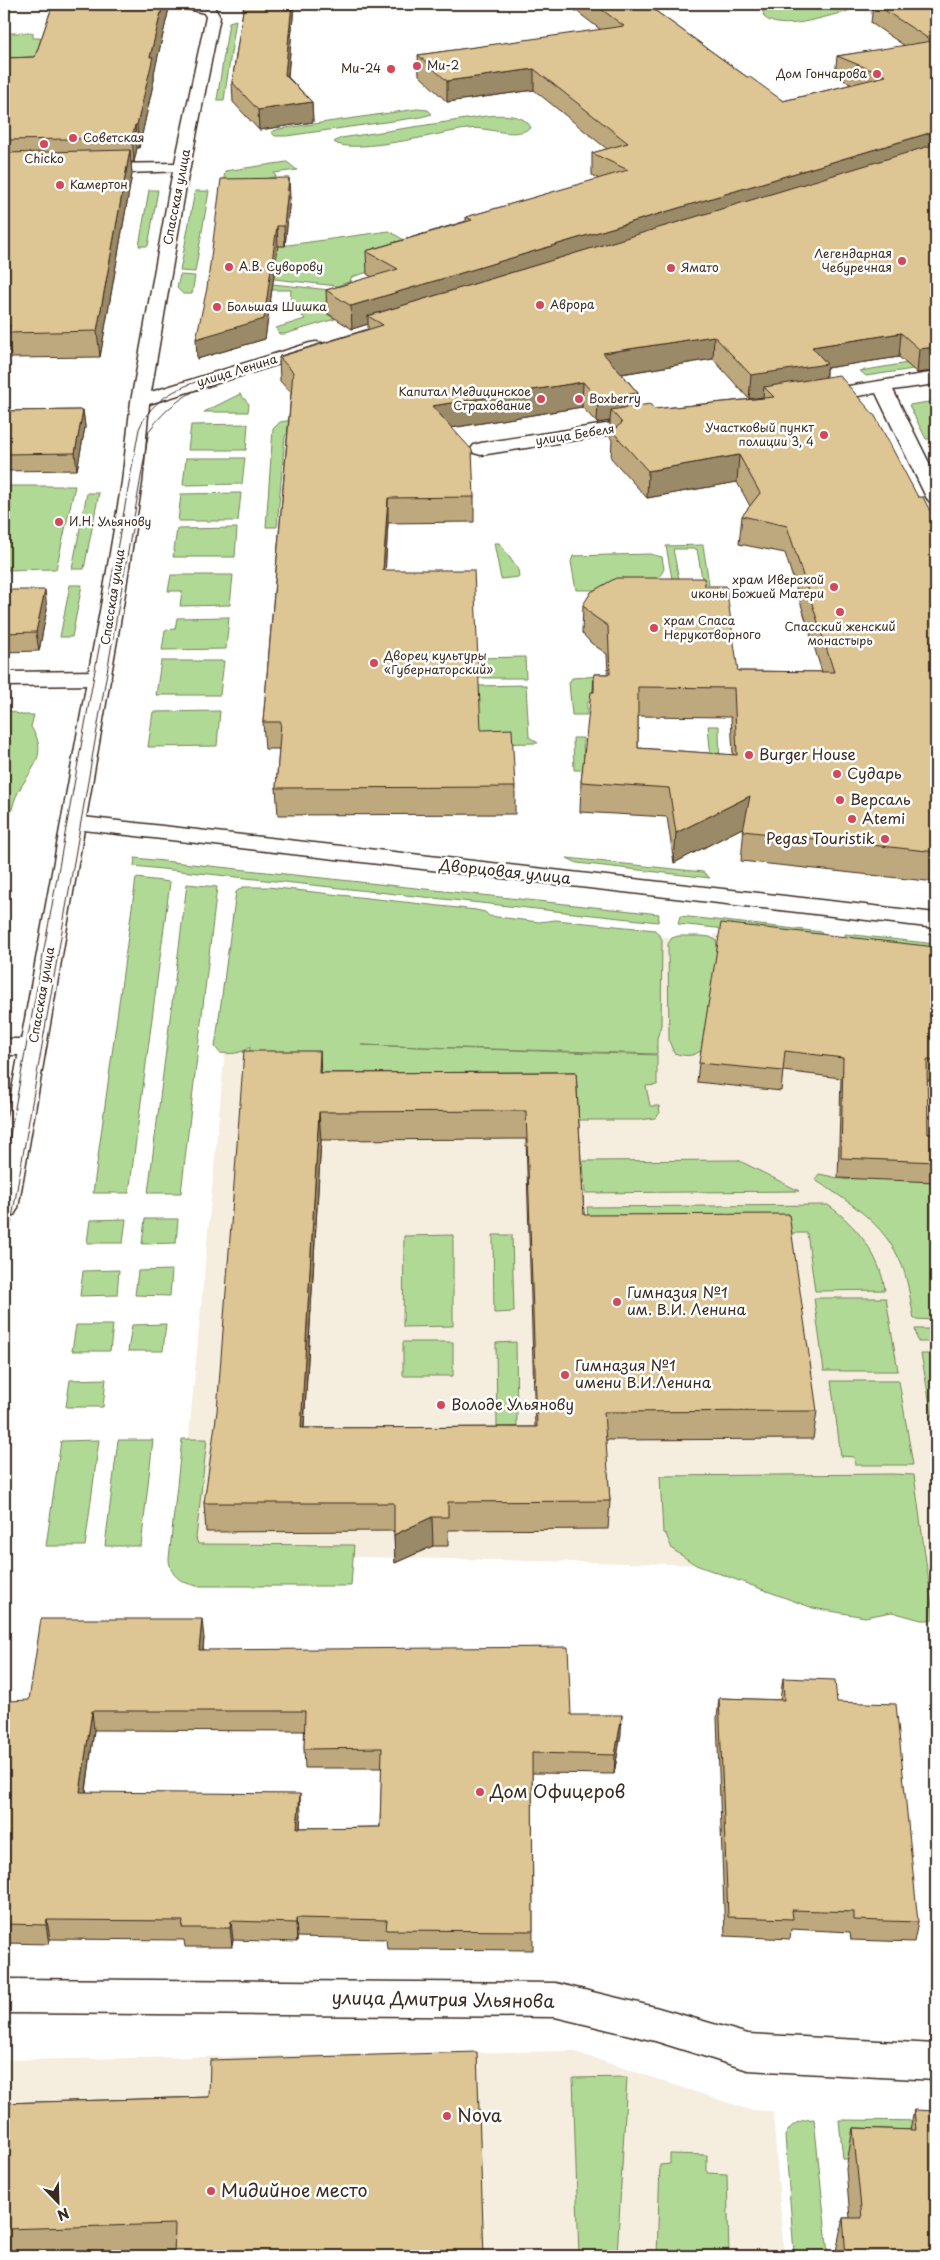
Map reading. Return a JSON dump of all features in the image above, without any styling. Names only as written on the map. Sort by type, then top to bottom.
[{"type":"street","name":"Спасская улица","points":[[4,1208],[100,678],[132,482],[140,401],[182,168],[213,17],[209,10],[185,4]]},
{"type":"street","points":[[73,170],[182,168]]},
{"type":"street","name":"улица Ленина","points":[[140,401],[331,342]]},
{"type":"street","points":[[796,401],[936,378]]},
{"type":"street","points":[[882,387],[936,497]]},
{"type":"street","name":"улица Бебеля","points":[[481,450],[668,421]]},
{"type":"street","points":[[4,679],[100,678]]},
{"type":"street","name":"Дворцовая улица","points":[[74,824],[936,921]]},
{"type":"street","points":[[4,1046],[33,1046]]},
{"type":"street","name":"улица Дмитрия Ульянова","points":[[4,1996],[555,2000],[655,2024],[748,2052],[936,2062]]},
{"type":"shaded area","name":"Гимназия №1 имени В.И.Ленина","points":[[240,889],[713,942],[714,934],[936,958],[936,1570],[178,1553]]},
{"type":"shaded area","points":[[572,2051],[750,2110],[773,2111],[784,2256],[4,2256],[4,2060]]},
{"type":"green space","points":[[759,4],[848,4],[851,9],[846,12],[804,22],[781,24],[772,22],[764,17],[762,7]]},
{"type":"green space","points":[[236,20],[224,100],[217,100],[229,22]]},
{"type":"green space","points":[[4,33],[33,33],[33,38],[82,38],[4,78]]},
{"type":"green space","points":[[417,109],[428,110],[432,114],[286,136],[275,136],[271,132],[279,129]]},
{"type":"green space","points":[[505,115],[518,117],[528,123],[531,128],[513,133],[478,129],[458,130],[404,141],[370,145],[342,145],[334,142],[341,138],[486,116]]},
{"type":"green space","points":[[287,162],[297,170],[274,173],[276,177],[223,185],[225,171]]},
{"type":"green space","points":[[149,190],[158,190],[148,246],[139,246]]},
{"type":"green space","points":[[195,191],[209,191],[195,272],[180,271]]},
{"type":"green space","points":[[389,231],[419,249],[414,258],[352,277],[350,280],[352,281],[337,286],[247,276],[251,246],[281,246]]},
{"type":"green space","points":[[180,275],[195,276],[192,294],[183,294],[177,288]]},
{"type":"green space","points":[[214,278],[330,290],[364,303],[327,314],[335,319],[285,334],[279,334],[276,328],[305,319],[290,304],[291,290],[212,290]]},
{"type":"green space","points":[[914,362],[920,368],[866,376],[860,371]]},
{"type":"green space","points":[[240,394],[249,404],[248,412],[204,412]]},
{"type":"green space","points":[[935,401],[936,439],[926,439],[909,405]]},
{"type":"green space","points":[[304,418],[285,436],[277,527],[266,527],[273,429],[280,422]]},
{"type":"green space","points":[[248,424],[246,450],[188,450],[191,425]]},
{"type":"green space","points":[[186,458],[245,458],[242,484],[183,485]]},
{"type":"green space","points":[[4,486],[75,486],[56,569],[4,570]]},
{"type":"green space","points":[[87,493],[99,493],[84,569],[72,569]]},
{"type":"green space","points":[[241,493],[238,521],[178,521],[181,494]]},
{"type":"green space","points":[[237,528],[235,557],[173,557],[177,529]]},
{"type":"green space","points":[[494,543],[499,543],[518,569],[519,577],[501,579]]},
{"type":"green space","points":[[703,545],[709,584],[703,584],[697,549],[673,549],[680,584],[673,584],[666,546]]},
{"type":"green space","points":[[650,554],[662,557],[664,569],[658,578],[649,584],[625,589],[576,590],[571,562],[573,556]]},
{"type":"green space","points":[[171,575],[233,575],[230,605],[180,606],[182,591],[168,591]]},
{"type":"green space","points":[[70,585],[82,585],[72,637],[60,637]]},
{"type":"green space","points":[[229,617],[226,649],[162,650],[165,630],[175,629],[177,618]]},
{"type":"green space","points":[[525,657],[526,678],[478,678],[477,658]]},
{"type":"green space","points":[[161,661],[224,661],[220,695],[156,695]]},
{"type":"green space","points":[[600,676],[590,701],[587,703],[587,715],[572,715],[569,683],[572,678]]},
{"type":"green space","points":[[526,685],[529,737],[538,743],[481,744],[478,686]]},
{"type":"green space","points":[[4,709],[22,715],[34,715],[31,727],[37,738],[39,748],[34,766],[14,802],[4,852]]},
{"type":"green space","points":[[220,711],[217,746],[148,747],[153,712]]},
{"type":"green space","points":[[708,726],[719,726],[720,781],[713,781]]},
{"type":"green space","points":[[573,738],[583,738],[584,770],[574,770]]},
{"type":"green space","points":[[135,858],[659,914],[658,922],[134,866]]},
{"type":"green space","points":[[567,858],[703,872],[710,878],[577,863]]},
{"type":"green space","points":[[136,878],[170,882],[129,1193],[93,1193]]},
{"type":"green space","points":[[187,884],[217,887],[181,1193],[148,1193]]},
{"type":"green space","points":[[243,887],[268,887],[476,910],[485,912],[489,916],[539,922],[556,920],[655,930],[662,939],[661,1026],[657,1038],[657,1054],[361,1045],[657,1055],[657,1085],[646,1086],[650,1106],[659,1106],[660,1113],[655,1118],[639,1120],[577,1120],[247,1078],[250,1047],[239,1052],[220,1053],[215,1047],[236,892]]},
{"type":"green space","points":[[680,916],[822,932],[821,939],[678,924]]},
{"type":"green space","points":[[845,934],[936,944],[936,951],[845,942]]},
{"type":"green space","points":[[678,936],[710,937],[716,940],[718,952],[705,1046],[702,1050],[691,1055],[674,1053],[669,1041],[668,944],[672,938]]},
{"type":"green space","points":[[738,1160],[799,1191],[585,1193],[583,1161]]},
{"type":"green space","points":[[819,1174],[848,1180],[855,1176],[936,1182],[936,1320],[914,1319],[905,1274],[899,1258],[890,1243],[880,1230],[856,1208],[815,1180]]},
{"type":"green space","points":[[828,1205],[857,1231],[865,1242],[878,1265],[885,1290],[815,1291],[807,1233],[590,1234],[587,1207]]},
{"type":"green space","points":[[126,1219],[123,1243],[87,1243],[90,1220]]},
{"type":"green space","points":[[145,1219],[178,1219],[176,1243],[142,1244]]},
{"type":"green space","points":[[453,1235],[453,1326],[403,1327],[404,1236]]},
{"type":"green space","points":[[493,1235],[512,1235],[514,1312],[494,1313]]},
{"type":"green space","points":[[119,1270],[117,1295],[80,1296],[83,1271]]},
{"type":"green space","points":[[172,1270],[170,1296],[135,1295],[138,1271]]},
{"type":"green space","points":[[814,1298],[886,1298],[898,1371],[824,1371]]},
{"type":"green space","points":[[166,1324],[163,1351],[128,1351],[132,1325]]},
{"type":"green space","points":[[76,1325],[113,1325],[110,1351],[72,1351]]},
{"type":"green space","points":[[915,1329],[936,1329],[936,1342],[918,1342]]},
{"type":"green space","points":[[403,1342],[453,1342],[453,1376],[403,1376]]},
{"type":"green space","points":[[516,1342],[517,1427],[497,1427],[496,1343]]},
{"type":"green space","points":[[921,1354],[936,1354],[936,1421],[933,1421]]},
{"type":"green space","points":[[106,1379],[103,1407],[66,1407],[70,1380]]},
{"type":"green space","points":[[831,1381],[899,1381],[913,1465],[855,1465],[854,1457],[841,1456]]},
{"type":"green space","points":[[182,1439],[207,1439],[196,1538],[198,1544],[354,1545],[351,1586],[199,1586],[178,1579],[172,1571],[169,1559]]},
{"type":"green space","points":[[99,1440],[85,1546],[46,1546],[61,1441]]},
{"type":"green space","points":[[118,1440],[153,1440],[141,1546],[105,1546]]},
{"type":"green space","points":[[914,1475],[934,1620],[921,1620],[892,1612],[865,1617],[813,1608],[696,1565],[672,1549],[666,1534],[663,1533],[660,1476]]},
{"type":"green space","points":[[627,2077],[617,2256],[579,2256],[573,2078]]},
{"type":"green space","points":[[814,2119],[828,2254],[794,2253],[785,2136],[796,2123]]},
{"type":"green space","points":[[839,2120],[936,2121],[896,2160],[843,2159]]},
{"type":"green space","points":[[670,2154],[707,2155],[707,2173],[727,2174],[729,2256],[657,2256],[660,2165],[670,2164]]},
{"type":"building","points":[[53,4],[163,4],[150,57],[153,57],[137,125],[135,125],[132,138],[4,140],[4,58],[35,57]]},
{"type":"building","points":[[244,4],[292,4],[285,75],[312,102],[258,110],[232,82]]},
{"type":"building","points":[[594,4],[646,4],[783,101],[886,76],[837,56],[932,41],[875,4],[936,4],[936,131],[351,306],[326,290],[398,269],[366,251],[472,220],[466,217],[628,170],[592,153],[628,143],[534,69],[447,81],[418,55],[624,26]]},
{"type":"building","points":[[936,144],[936,347],[919,349],[901,333],[812,347],[827,364],[751,375],[714,336],[603,353],[638,393],[598,399],[583,382],[432,406],[472,450],[474,497],[388,498],[383,570],[474,570],[481,730],[512,729],[515,787],[276,788],[281,722],[263,722],[293,372],[279,357],[383,325],[368,316]]},
{"type":"building","points":[[130,150],[97,331],[8,333],[10,325],[4,325],[4,153]]},
{"type":"building","points":[[289,178],[284,226],[277,226],[264,319],[196,339],[207,288],[221,179]]},
{"type":"building","points":[[839,375],[875,416],[918,497],[923,497],[936,523],[936,852],[743,831],[750,796],[676,833],[669,788],[581,782],[591,692],[594,692],[594,674],[610,674],[608,626],[592,615],[583,605],[591,592],[616,578],[704,578],[705,586],[726,586],[738,671],[834,672],[787,526],[742,516],[760,493],[739,455],[648,471],[612,431],[622,423],[611,410],[650,404],[654,409],[774,397],[764,387]],"holes":[[[638,687],[734,688],[737,755],[638,748]]]},
{"type":"building","points":[[83,410],[75,453],[4,454],[4,411]]},
{"type":"building","points":[[4,590],[45,590],[36,632],[4,633]]},
{"type":"building","points":[[721,923],[936,947],[936,1061],[927,1060],[928,1133],[936,1133],[936,1162],[841,1158],[843,1058],[785,1051],[783,1071],[699,1063]]},
{"type":"building","points":[[244,1051],[320,1051],[319,1073],[576,1072],[584,1215],[789,1214],[817,1411],[604,1412],[610,1501],[448,1502],[448,1517],[432,1517],[394,1535],[394,1503],[204,1503],[217,1411]],"holes":[[[526,1111],[537,1427],[301,1428],[319,1112]]]},
{"type":"building","name":"Дом Офицеров","points":[[41,1619],[202,1619],[199,1650],[568,1647],[571,1715],[622,1715],[615,1755],[532,1753],[533,1931],[386,1930],[387,1920],[296,1918],[296,1923],[231,1921],[230,1928],[182,1928],[183,1921],[47,1920],[46,1925],[4,1924],[4,1735],[8,1701],[29,1700]],"holes":[[[92,1711],[305,1711],[304,1749],[382,1748],[380,1827],[297,1828],[300,1794],[80,1792]]]},
{"type":"building","points":[[783,1678],[835,1680],[837,1702],[896,1704],[918,1922],[854,1920],[854,1912],[792,1910],[793,1919],[728,1917],[719,1698],[784,1700]]},
{"type":"building","points":[[477,2052],[484,2256],[174,2256],[175,2224],[4,2229],[4,2103],[209,2097],[210,2060]]},
{"type":"building","points":[[914,2110],[936,2111],[936,2256],[846,2256],[843,2218],[862,2218],[853,2128],[916,2130]]},
{"type":"tram line","points":[[280,356],[381,325]]},
{"type":"tram line","points":[[4,1264],[149,431],[163,414],[178,401],[195,391],[232,375],[292,359]]},
{"type":"tram line","points":[[4,1168],[139,429],[152,409],[169,394],[213,376]]},
{"type":"place","name":"Ми-2","points":[[417,66]]},
{"type":"place","name":"Ми-24","points":[[391,69]]},
{"type":"place","name":"Дом Гончарова","points":[[877,74]]},
{"type":"place","name":"Советская","points":[[73,138]]},
{"type":"place","name":"Chicko","points":[[44,144]]},
{"type":"place","name":"Камертон","points":[[60,185]]},
{"type":"place","name":"Легендарная Чебуречная","points":[[902,261]]},
{"type":"place","name":"А.В. Суворову","points":[[229,267]]},
{"type":"place","name":"Ямато","points":[[671,268]]},
{"type":"place","name":"Аврора","points":[[540,305]]},
{"type":"place","name":"Большая Шишка","points":[[217,307]]},
{"type":"place","name":"Капитал Медицинское Страхование","points":[[541,399]]},
{"type":"place","name":"Boxberry","points":[[579,399]]},
{"type":"place","name":"Участковый пункт полиции 3, 4","points":[[824,435]]},
{"type":"place","name":"И.Н. Ульянову","points":[[59,522]]},
{"type":"place","name":"храм Иверской иконы Божией Матери","points":[[834,587]]},
{"type":"place","name":"Спасский женский монастырь","points":[[840,612]]},
{"type":"place","name":"xрам Спаса Нерукотворного","points":[[654,628]]},
{"type":"place","name":"Дворец культуры «Губернаторский»","points":[[374,663]]},
{"type":"place","name":"Burger House","points":[[749,755]]},
{"type":"place","name":"Сударь","points":[[837,774]]},
{"type":"place","name":"Версаль","points":[[840,800]]},
{"type":"place","name":"Atemi","points":[[852,819]]},
{"type":"place","name":"Pegas Touristik","points":[[885,839]]},
{"type":"place","name":"Гимназия №1 им. В.И. Ленина","points":[[617,1302]]},
{"type":"place","name":"Гимназия №1 имени В.И.Ленина","points":[[565,1375]]},
{"type":"place","name":"Володе Ульянову","points":[[441,1405]]},
{"type":"place","name":"Дом Офицеров","points":[[480,1792]]},
{"type":"place","name":"Nova","points":[[447,2116]]},
{"type":"place","name":"Мидийное место","points":[[211,2191]]}]
